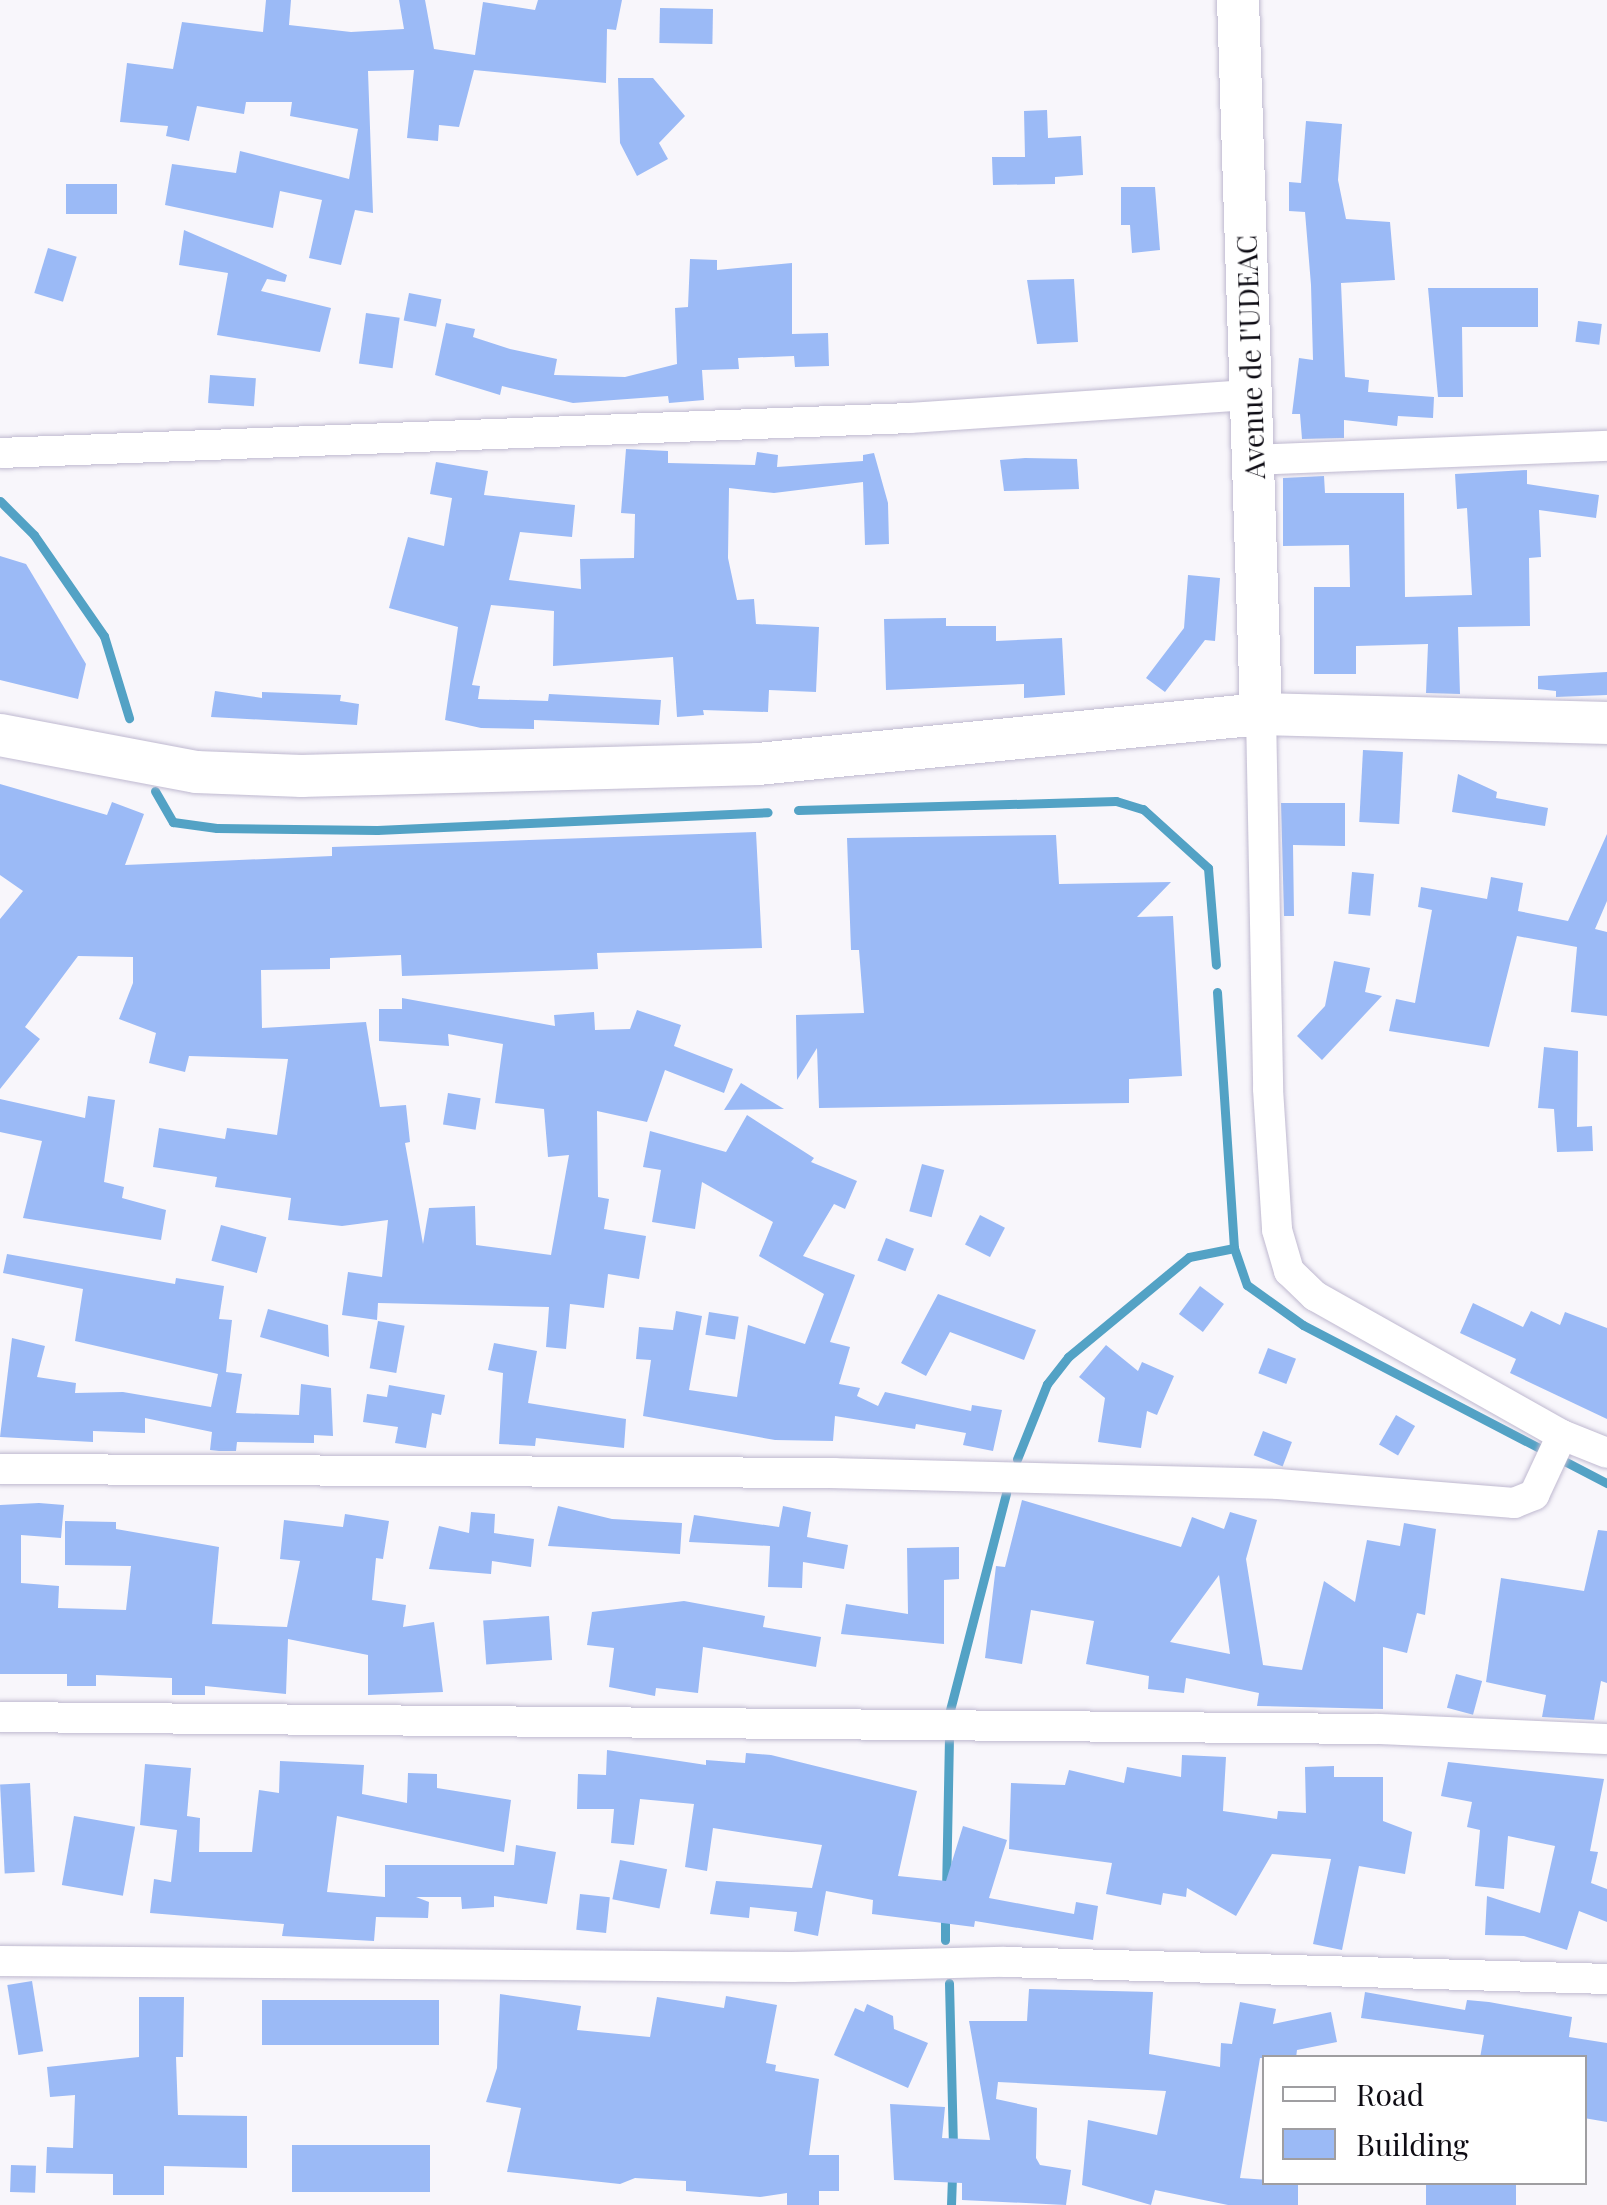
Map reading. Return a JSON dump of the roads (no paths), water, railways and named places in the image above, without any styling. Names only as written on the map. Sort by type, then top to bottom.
[{"type":"main road","name":"Avenue de I'UDEAC","points":[[1238,0],[1261,714]]},
{"type":"main road","points":[[0,735],[196,772],[302,776],[758,764],[1261,714],[1607,723]]},
{"type":"street","points":[[0,453],[910,418],[1251,395]]},
{"type":"street","points":[[1253,460],[1607,446]]},
{"type":"street","points":[[1261,714],[1268,1089],[1277,1230],[1289,1271],[1315,1296],[1555,1452],[1607,1453]]},
{"type":"street","points":[[0,1469],[834,1473],[1278,1484],[1514,1503],[1534,1495],[1555,1452]]},
{"type":"street","points":[[0,1718],[1378,1729],[1607,1738]]},
{"type":"street","points":[[0,1961],[792,1967],[1004,1962],[1607,1978]]},
{"type":"waterway","points":[[0,501],[34,535],[104,636],[129,718]]},
{"type":"waterway","points":[[155,791],[173,822],[217,828],[377,830],[768,812]]},
{"type":"waterway","points":[[798,810],[1116,801],[1143,809],[1208,868],[1216,965]]},
{"type":"waterway","points":[[1217,992],[1234,1248],[1247,1285],[1303,1325],[1607,1483]]},
{"type":"waterway","points":[[1017,1459],[1047,1384],[1068,1357],[1189,1257],[1234,1248]]},
{"type":"waterway","points":[[950,1710],[1006,1493]]},
{"type":"waterway","points":[[946,1893],[949,1740]]},
{"type":"waterway","points":[[945,1913],[945,1940]]},
{"type":"waterway","points":[[949,1983],[953,2147]]},
{"type":"waterway","points":[[951,2205],[952,2173]]}]
